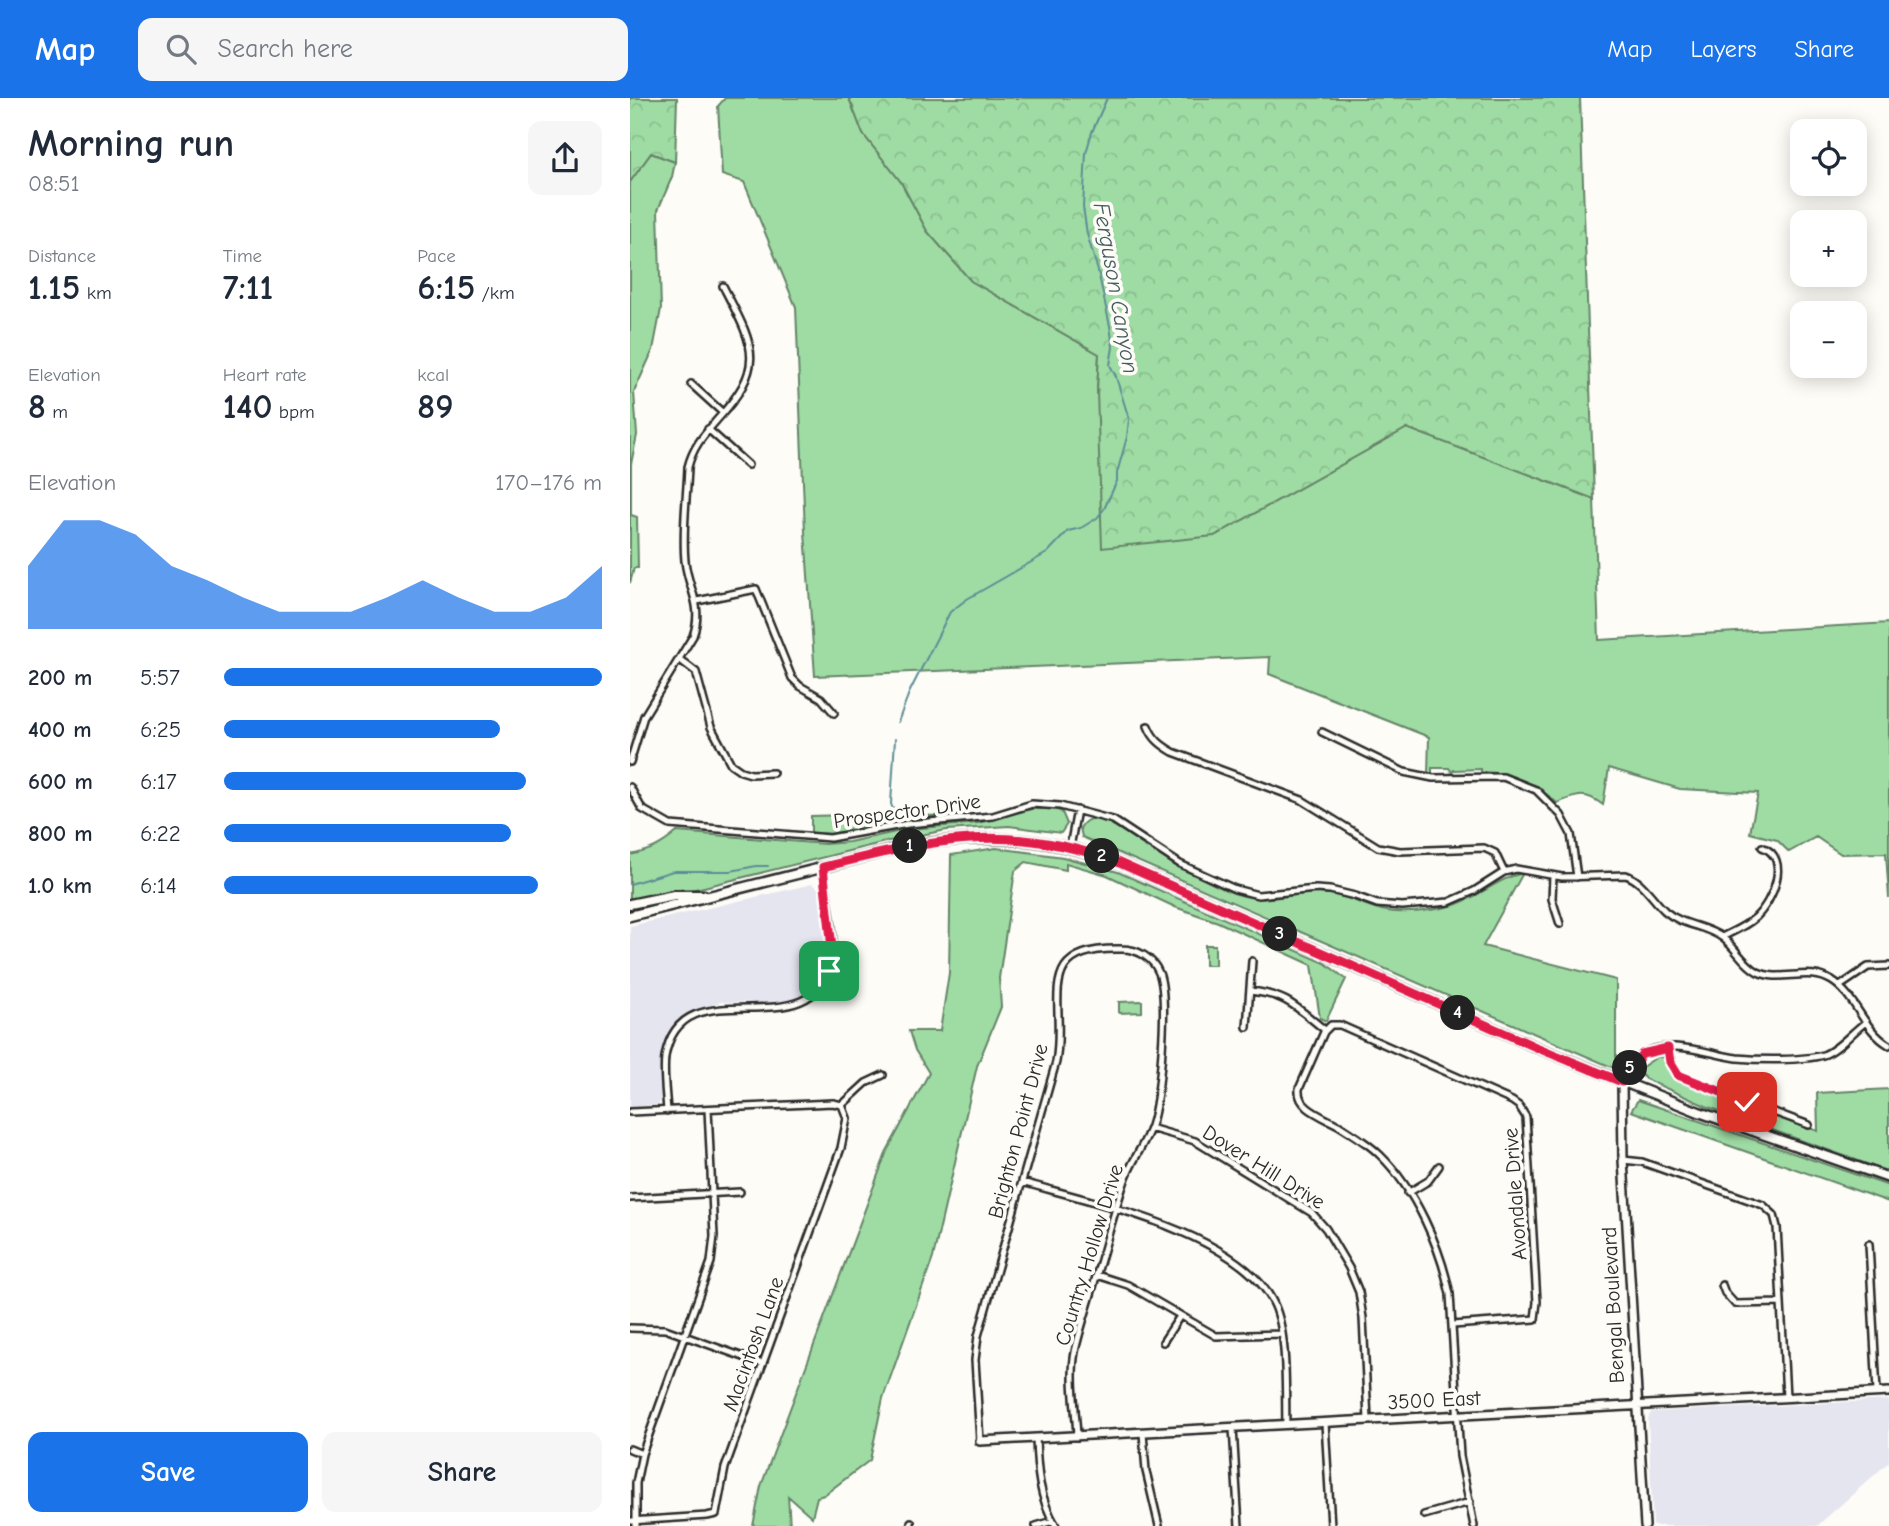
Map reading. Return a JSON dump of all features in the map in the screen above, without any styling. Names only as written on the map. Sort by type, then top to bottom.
[{"type":"main road","points":[[630,916],[909,846],[957,839],[1015,838],[1070,847],[1127,866],[1538,1048],[1622,1082],[1699,1112],[1889,1178]]},
{"type":"main road","points":[[630,904],[674,895],[718,895]]},
{"type":"main road","name":"Bengal Boulevard","points":[[1622,1082],[1623,1160],[1645,1526]]},
{"type":"main road","name":"3500 East","points":[[980,1441],[1889,1392]]},
{"type":"street","points":[[630,762],[639,727],[697,625],[697,601],[685,561],[688,467],[695,446],[743,389],[747,379],[751,355],[745,330],[723,286]]},
{"type":"street","points":[[691,384],[723,413]]},
{"type":"street","points":[[708,429],[748,465]]},
{"type":"street","points":[[697,601],[756,589],[792,678],[821,698],[834,713]]},
{"type":"street","points":[[679,659],[696,672],[711,727],[731,764],[751,774],[773,773]]},
{"type":"street","points":[[632,725],[639,727]]},
{"type":"street","points":[[1148,726],[1151,735],[1160,745],[1173,752],[1302,800],[1378,847],[1400,851],[1484,848],[1495,853],[1504,872],[1527,870],[1553,876],[1577,877],[1616,874],[1634,878],[1675,919],[1722,937],[1745,962],[1762,974],[1817,975],[1840,986],[1877,1036],[1889,1045]]},
{"type":"street","points":[[1322,732],[1404,772],[1433,778],[1503,777],[1536,790],[1549,801],[1566,825],[1575,855],[1577,877]]},
{"type":"street","name":"Prospector Drive","points":[[630,787],[642,809],[670,825],[822,838],[845,837],[927,821],[993,816],[1032,804],[1046,804],[1113,820],[1180,864],[1235,889],[1258,895],[1323,890],[1342,892],[1386,906],[1436,905],[1462,897],[1504,872]]},
{"type":"street","points":[[1070,847],[1077,810]]},
{"type":"street","points":[[1722,937],[1748,924],[1772,894],[1776,882],[1776,862],[1773,854],[1762,847]]},
{"type":"street","points":[[667,1111],[666,1056],[674,1035],[682,1025],[713,1009],[785,1007],[805,1000],[822,983],[829,971],[832,956],[823,867]]},
{"type":"street","points":[[1553,876],[1552,899],[1560,924]]},
{"type":"street","name":"Brighton Point Drive","points":[[980,1441],[976,1348],[1058,1051],[1057,984],[1064,968],[1079,954],[1098,949],[1128,949],[1150,960],[1161,977],[1161,1054],[1157,1096],[1150,1128]]},
{"type":"street","points":[[1247,1027],[1252,961]]},
{"type":"street","points":[[1840,986],[1868,967],[1889,966]]},
{"type":"street","points":[[1250,991],[1283,998],[1328,1027],[1299,1089],[1298,1097],[1305,1106],[1370,1146],[1391,1167],[1431,1233],[1450,1294],[1461,1456],[1474,1526]]},
{"type":"street","points":[[1622,1082],[1642,1054],[1668,1048],[1746,1059],[1818,1056],[1834,1050],[1866,1022]]},
{"type":"street","name":"Avondale Drive","points":[[1328,1027],[1340,1025],[1512,1101],[1523,1111],[1528,1124],[1537,1302],[1535,1319],[1452,1325]]},
{"type":"street","points":[[1668,1048],[1673,1069],[1685,1079],[1809,1125]]},
{"type":"street","points":[[630,1112],[833,1103],[842,1105],[866,1083],[883,1075]]},
{"type":"street","name":"Macintosh Lane","points":[[634,1522],[716,1514],[721,1481],[841,1148],[847,1118],[847,1112],[842,1105]]},
{"type":"street","points":[[634,1522],[636,1483],[642,1454],[711,1262],[714,1236],[708,1109]]},
{"type":"street","name":"Country Hollow Drive","points":[[1077,1437],[1074,1355],[1131,1164],[1150,1128]]},
{"type":"street","name":"Dover Hill Drive","points":[[1150,1128],[1195,1141],[1312,1213],[1322,1223],[1349,1268],[1359,1292],[1363,1318],[1368,1420]]},
{"type":"street","points":[[1623,1160],[1642,1162],[1771,1210],[1777,1227],[1786,1397]]},
{"type":"street","points":[[1408,1193],[1428,1181],[1439,1166]]},
{"type":"street","points":[[1022,1182],[1160,1222],[1186,1233],[1247,1270],[1263,1285],[1274,1304],[1282,1334],[1286,1425]]},
{"type":"street","points":[[630,1198],[740,1192]]},
{"type":"street","points":[[1869,1244],[1877,1392]]},
{"type":"street","points":[[1097,1275],[1128,1285],[1216,1336],[1282,1334]]},
{"type":"street","points":[[1723,1285],[1725,1293],[1735,1304],[1781,1303]]},
{"type":"street","points":[[1163,1342],[1180,1315]]},
{"type":"street","points":[[630,1328],[659,1328],[763,1364]]},
{"type":"street","points":[[1325,1423],[1331,1526]]},
{"type":"street","points":[[1233,1428],[1239,1526]]},
{"type":"street","points":[[1143,1433],[1146,1471],[1158,1526]]},
{"type":"street","points":[[1035,1438],[1040,1491],[1054,1524],[1036,1526]]},
{"type":"street","points":[[630,1449],[642,1454]]},
{"type":"street","points":[[1424,1515],[1470,1502]]},
{"type":"shaded area","points":[[812,884],[821,891],[828,951],[826,967],[821,976],[802,995],[791,1000],[779,1003],[720,1002],[695,1010],[683,1018],[668,1036],[661,1055],[661,1100],[658,1105],[630,1107],[630,926]]},
{"type":"shaded area","points":[[1889,1400],[1889,1462],[1817,1526],[1653,1526],[1648,1419],[1651,1412]]},
{"type":"green space","points":[[630,98],[677,98],[675,162],[651,153],[630,182]]},
{"type":"green space","points":[[725,98],[849,98],[863,134],[901,182],[927,231],[971,281],[1099,354],[1097,391],[1214,536],[1407,428],[1594,499],[1599,640],[1889,623],[1889,898],[1886,853],[1841,854],[1816,837],[1789,852],[1777,840],[1750,833],[1758,793],[1680,789],[1609,768],[1603,805],[1586,796],[1557,803],[1522,780],[1481,772],[1481,769],[1452,772],[1449,768],[1432,768],[1432,773],[1428,774],[1429,737],[1269,674],[1270,657],[815,676],[805,532],[796,307],[744,182],[722,175],[718,106]]},
{"type":"green space","points":[[849,98],[1580,98],[1594,499],[1407,428],[1214,536],[1102,548],[1097,391],[1099,354],[971,281],[927,231],[901,182],[863,134]]},
{"type":"green space","points":[[651,153],[675,162],[672,177],[658,210],[661,309],[653,350],[634,392],[637,435],[631,464],[631,515],[637,517],[638,568],[634,568],[630,583],[630,182]]},
{"type":"green space","points":[[1032,809],[1055,809],[1062,812],[1067,824],[1061,833],[1009,826],[947,830],[889,841],[700,888],[630,901],[630,855],[655,847],[677,832],[825,844],[849,842],[910,829],[978,823]]},
{"type":"green space","points":[[811,816],[938,816],[835,834],[811,833]]},
{"type":"green space","points":[[1096,818],[1118,828],[1160,856],[1197,876],[1226,890],[1252,898],[1320,893],[1387,911],[1419,912],[1461,903],[1523,873],[1483,946],[1616,980],[1616,1069],[1082,837],[1080,828],[1087,821]]},
{"type":"green space","points":[[996,848],[1063,857],[1118,872],[1325,963],[1346,979],[1326,1021],[1320,1018],[1312,965],[1107,875],[1066,863],[1066,870],[1026,862],[1015,871],[999,978],[1001,1007],[977,1066],[933,1258],[883,1398],[870,1460],[824,1495],[817,1497],[812,1517],[788,1496],[790,1526],[753,1526],[761,1486],[887,1151],[929,1073],[915,1050],[909,1031],[940,1031],[949,973],[951,855]]},
{"type":"green space","points":[[1205,945],[1215,945],[1215,965],[1205,965]]},
{"type":"green space","points":[[1142,1001],[1142,1012],[1119,1013],[1119,1002]]},
{"type":"green space","points":[[1657,1057],[1666,1057],[1670,1069],[1681,1081],[1818,1131],[1817,1093],[1889,1089],[1889,1172],[1706,1106],[1645,1079],[1640,1073],[1642,1067]]},
{"type":"green space","points":[[1638,1100],[1889,1186],[1889,1202],[1631,1111]]},
{"type":"waterway","name":"Ferguson Canyon","points":[[898,722],[909,693],[950,612],[967,599],[1047,553],[1068,531],[1081,528],[1097,518],[1117,481],[1129,419],[1110,365],[1113,347],[1110,326],[1083,207],[1086,153],[1107,98]]},
{"type":"waterway","name":"Ferguson Canyon","points":[[895,739],[891,804],[893,809],[909,817]]},
{"type":"waterway","points":[[630,884],[673,871],[731,871],[768,866]]},
{"type":"route","points":[[829,971],[832,948],[823,867],[923,843],[967,838],[1015,838],[1070,847],[1117,862],[1538,1048],[1622,1082],[1642,1054],[1668,1048],[1670,1062],[1678,1075],[1747,1102]]}]
